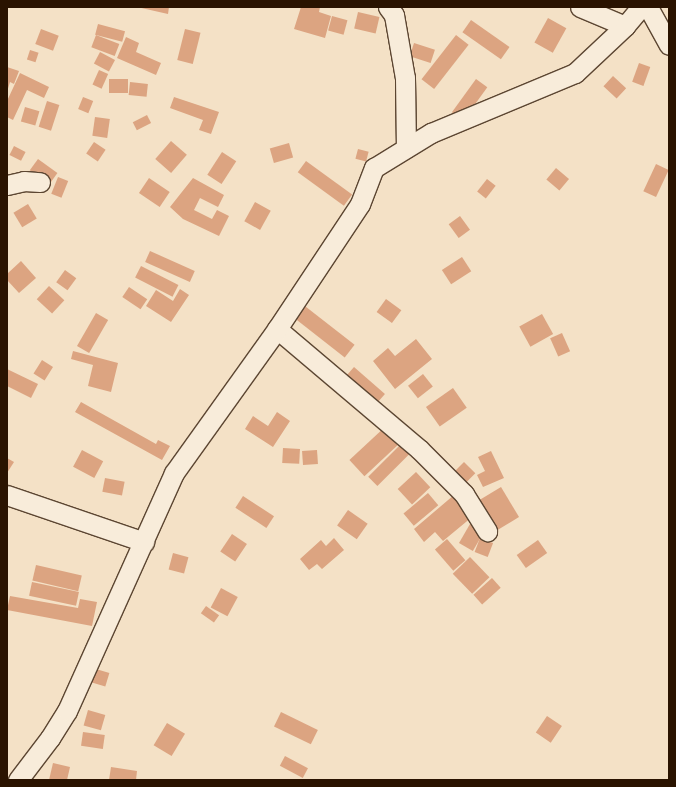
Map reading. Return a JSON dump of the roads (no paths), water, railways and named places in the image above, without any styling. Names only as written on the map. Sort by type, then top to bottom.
[{"type":"street","points":[[388,7],[394,15],[405,78],[406,148]]},
{"type":"street","points":[[580,7],[625,26]]},
{"type":"street","points":[[18,780],[50,738],[67,711],[174,473],[277,329],[360,204],[374,168],[431,133],[575,73],[625,26],[641,7]]},
{"type":"street","points":[[648,7],[669,45]]},
{"type":"street","points":[[7,185],[24,181],[40,182]]},
{"type":"street","points":[[277,329],[419,449],[464,494],[487,531]]},
{"type":"street","points":[[7,495],[144,542]]}]
